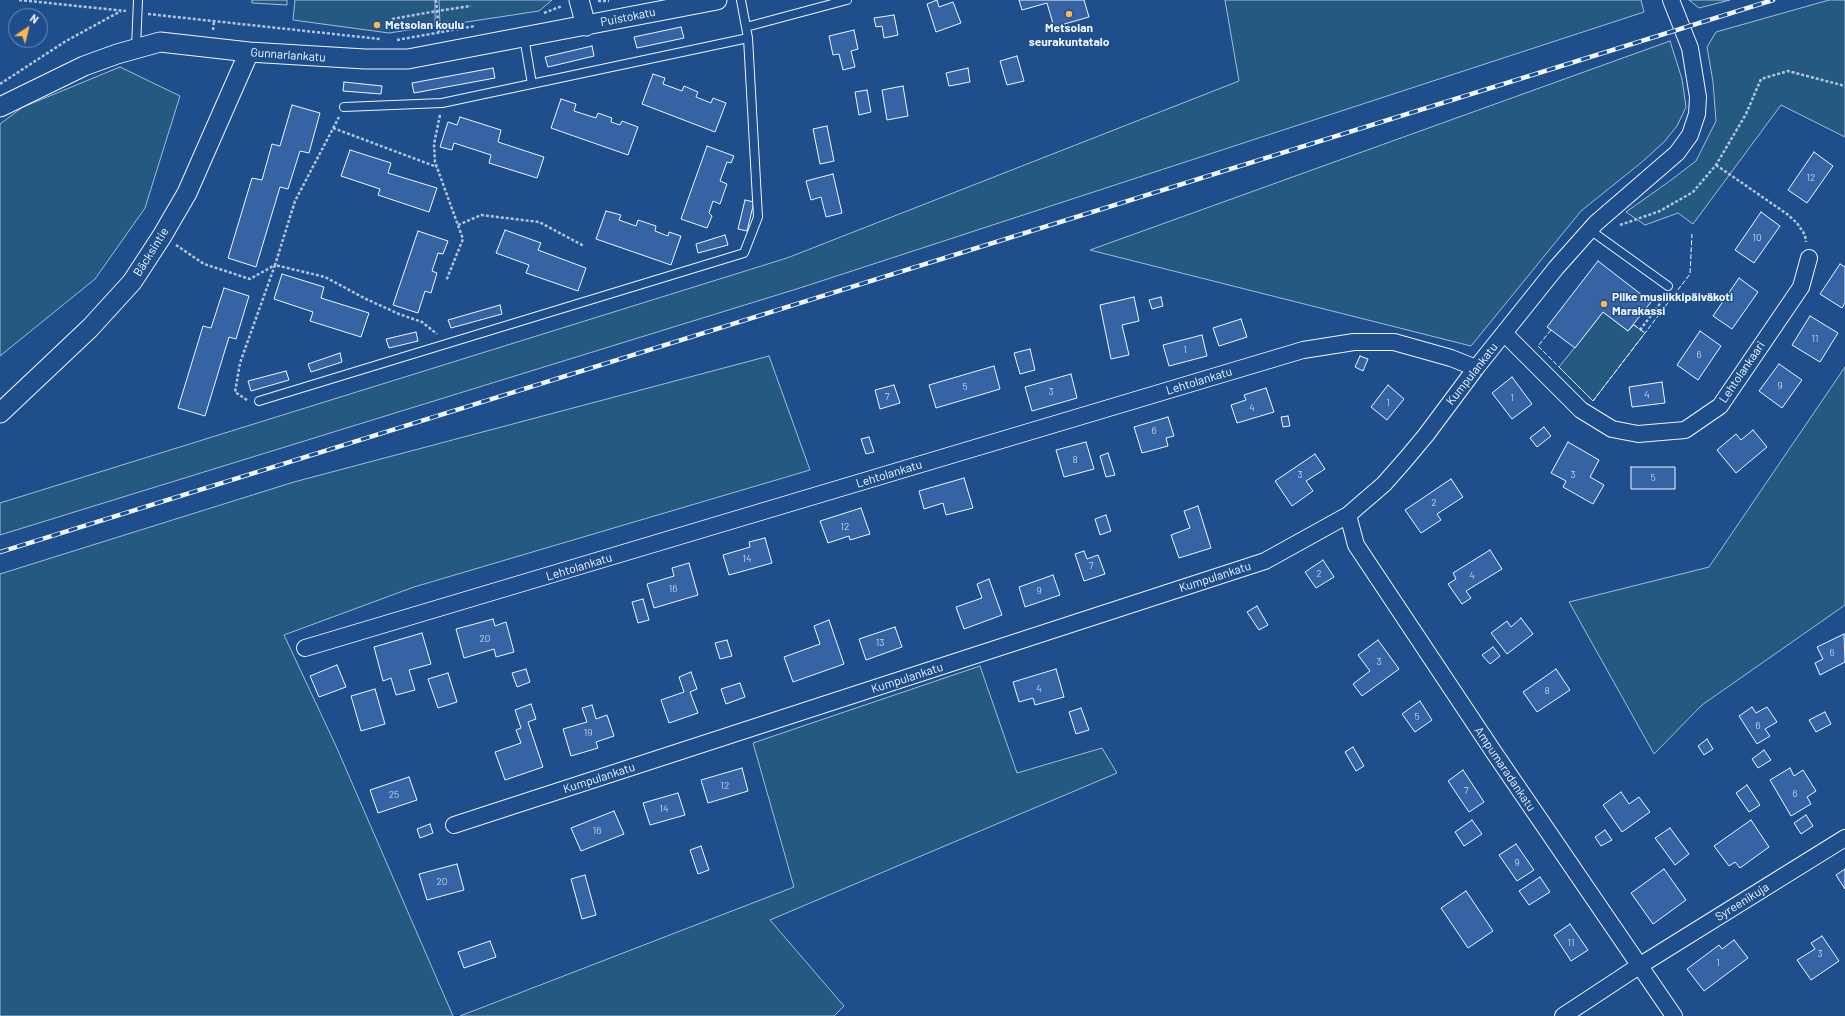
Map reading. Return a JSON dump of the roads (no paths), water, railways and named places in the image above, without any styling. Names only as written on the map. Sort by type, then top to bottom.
[{"type":"street","points":[[579,0],[586,26]]},
{"type":"street","name":"Puistokatu","points":[[586,26],[717,0]]},
{"type":"street","name":"Kumpulankatu","points":[[454,825],[1266,561],[1348,515],[1384,484],[1406,459],[1556,268],[1593,226],[1677,153],[1690,135],[1697,114],[1698,97],[1690,48],[1671,0]]},
{"type":"street","name":"Gunnarlankatu","points":[[0,107],[84,66],[160,42],[249,52],[365,59],[408,59],[586,26]]},
{"type":"street","name":"Bäcksintie","points":[[0,413],[95,322],[132,282],[162,236],[187,192],[249,52]]},
{"type":"street","name":"Lehtolankaari","points":[[1504,333],[1581,410],[1612,429],[1638,434],[1685,430],[1720,406],[1800,286],[1809,258]]},
{"type":"street","name":"Lehtolankatu","points":[[305,648],[1303,350],[1354,342],[1394,342],[1451,358],[1476,368]]},
{"type":"street","name":"Ampumaradankatu","points":[[1348,515],[1356,545],[1493,751],[1674,1016]]},
{"type":"street","name":"Syreenikuja","points":[[1564,1016],[1639,966],[1845,838]]},
{"type":"lane","points":[[136,49],[139,13],[138,0]]},
{"type":"lane","points":[[259,401],[744,253],[758,217],[748,38],[741,0]]},
{"type":"lane","points":[[746,27],[847,0]]},
{"type":"lane","points":[[524,37],[532,84]]},
{"type":"lane","points":[[344,106],[442,103],[748,38]]},
{"type":"lane","points":[[1593,226],[1668,286]]},
{"type":"railway","points":[[0,552],[1773,0]]},
{"type":"place","name":"Metsolan seurakuntatalo","points":[[1069,14]]},
{"type":"place","name":"Metsolan koulu","points":[[377,25]]},
{"type":"place","name":"Pilke musiikkipäiväkoti Marakassi","points":[[1604,304]]}]
